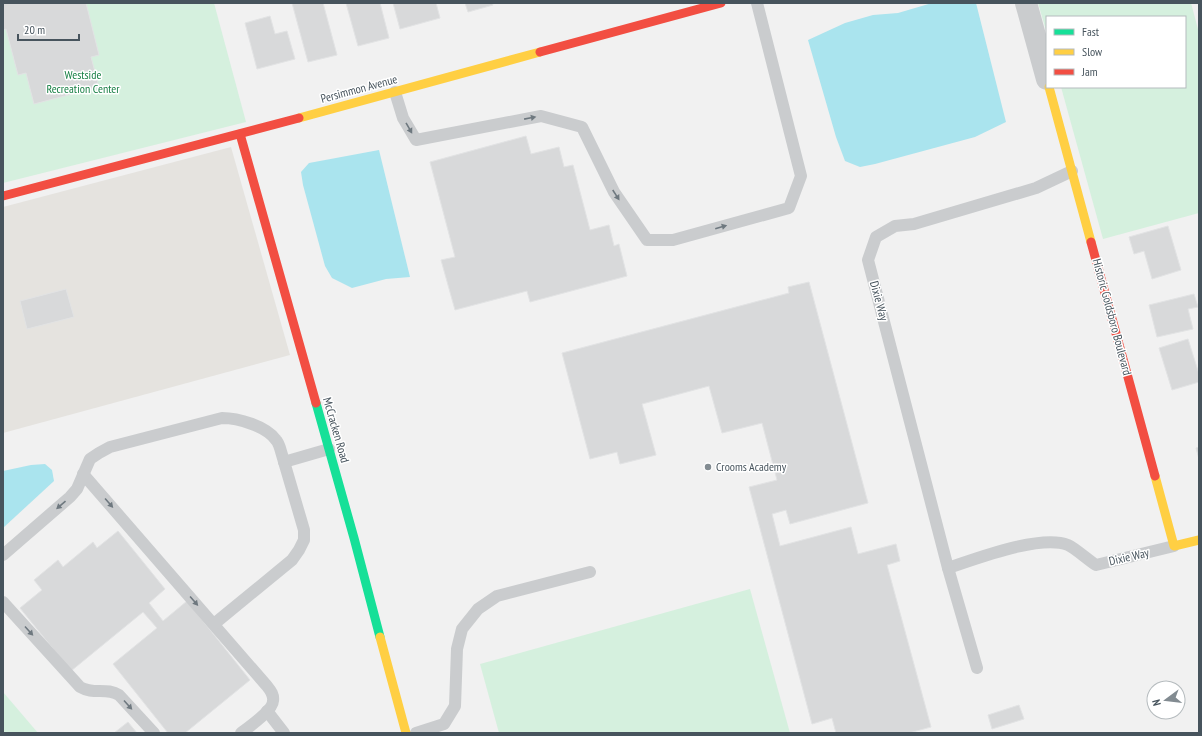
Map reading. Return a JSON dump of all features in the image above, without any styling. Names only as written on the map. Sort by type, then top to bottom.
[{"type":"street","name":"Persimmon Avenue","points":[[3,196],[240,134],[722,3]]},
{"type":"street","points":[[1026,3],[1046,75]]},
{"type":"street","name":"Historic Goldsboro Boulevard","points":[[1049,88],[1174,546]]},
{"type":"street","name":"McCracken Road","points":[[240,134],[356,545],[406,733]]},
{"type":"street","name":"Dixie Way","points":[[1174,546],[1199,540]]},
{"type":"lane","points":[[396,92],[403,118],[416,140],[541,116],[582,127],[614,192],[647,240],[673,240],[789,208],[802,176],[757,3]]},
{"type":"lane","name":"Dixie Way","points":[[977,668],[948,568],[868,260],[876,237],[895,226],[914,224],[1036,188],[1072,171]]},
{"type":"lane","points":[[3,555],[70,497],[77,489],[90,459],[99,453],[110,447],[222,418],[244,420],[270,433],[276,439],[304,530],[304,540],[292,560],[214,624]]},
{"type":"lane","points":[[284,462],[329,449]]},
{"type":"lane","points":[[83,474],[268,686],[273,694],[274,702],[267,711],[241,733]]},
{"type":"lane","name":"Dixie Way","points":[[948,568],[1018,546],[1052,542],[1067,545],[1096,564],[1174,546]]},
{"type":"lane","points":[[416,733],[444,724],[454,706],[456,648],[462,629],[478,609],[497,596],[590,572]]},
{"type":"lane","points":[[3,602],[80,687],[85,690],[114,692],[119,695],[154,733]]},
{"type":"lane","points":[[267,711],[284,733]]},
{"type":"shaded area","points":[[231,147],[290,355],[3,433],[3,207]]},
{"type":"green space","name":"Westside Recreation Center","points":[[3,3],[214,3],[246,122],[3,183]]},
{"type":"green space","points":[[1038,3],[1191,3],[1199,33],[1199,213],[1103,239],[1061,88],[1186,88],[1186,16],[1046,16],[1046,31]]},
{"type":"green space","points":[[750,589],[790,733],[499,733],[480,664]]},
{"type":"green space","points":[[3,692],[38,733],[3,733]]},
{"type":"water","points":[[932,3],[976,3],[1006,122],[975,137],[875,164],[860,167],[845,161],[836,137],[808,40],[845,23],[873,15],[898,13]]},
{"type":"water","points":[[379,150],[410,277],[386,279],[352,288],[332,278],[325,266],[303,185],[301,172],[309,163]]},
{"type":"water","points":[[45,464],[52,470],[54,481],[3,528],[3,471],[31,465]]},
{"type":"building","points":[[3,3],[86,3],[99,55],[91,57],[99,87],[34,104],[26,73],[18,75],[6,29],[3,30]]},
{"type":"building","points":[[292,3],[323,3],[337,55],[308,62]]},
{"type":"building","points":[[346,3],[380,3],[389,38],[358,46]]},
{"type":"building","points":[[393,3],[436,3],[440,18],[400,29]]},
{"type":"building","points":[[465,3],[492,3],[493,5],[468,12]]},
{"type":"building","points":[[270,16],[275,34],[287,31],[295,59],[257,69],[245,23]]},
{"type":"building","points":[[526,136],[531,154],[559,147],[564,167],[573,165],[590,230],[609,225],[614,246],[619,244],[627,276],[530,302],[527,291],[455,310],[441,260],[455,257],[430,162]]},
{"type":"building","points":[[1168,226],[1181,270],[1152,279],[1144,251],[1134,254],[1129,237]]},
{"type":"building","points":[[809,282],[868,503],[790,524],[786,510],[772,514],[780,546],[851,527],[858,554],[896,544],[900,561],[887,565],[931,727],[909,733],[836,733],[832,718],[812,724],[749,487],[777,480],[762,423],[722,433],[709,386],[642,404],[656,455],[620,464],[617,452],[590,459],[562,353],[789,293],[788,287]]},
{"type":"building","points":[[66,289],[74,317],[27,329],[20,301]]},
{"type":"building","points":[[1194,294],[1198,307],[1188,309],[1193,329],[1157,337],[1149,305]]},
{"type":"building","points":[[1188,339],[1199,374],[1199,382],[1172,390],[1159,348]]},
{"type":"building","points":[[1199,447],[1199,459],[1196,448]]},
{"type":"building","points":[[118,531],[165,589],[149,603],[163,621],[187,601],[250,680],[185,733],[168,733],[113,664],[157,628],[143,612],[71,671],[20,608],[42,590],[34,580],[58,560],[63,567],[93,542],[97,548]]},
{"type":"building","points":[[1019,705],[1024,719],[992,729],[988,715]]},
{"type":"building","points":[[128,722],[137,733],[114,733]]},
{"type":"traffic: fast","points":[[316,403],[380,637]]},
{"type":"traffic: slow","points":[[299,118],[540,52]]},
{"type":"traffic: slow","points":[[1049,88],[1091,242]]},
{"type":"traffic: slow","points":[[1155,476],[1174,546],[1199,540]]},
{"type":"traffic: slow","points":[[380,637],[406,733]]},
{"type":"traffic: jam","points":[[540,52],[721,3]]},
{"type":"traffic: jam","points":[[3,196],[299,118]]},
{"type":"traffic: jam","points":[[240,134],[316,403]]},
{"type":"traffic: jam","points":[[1091,242],[1155,476]]},
{"type":"place","name":"Crooms Academy","points":[[708,467]]}]
